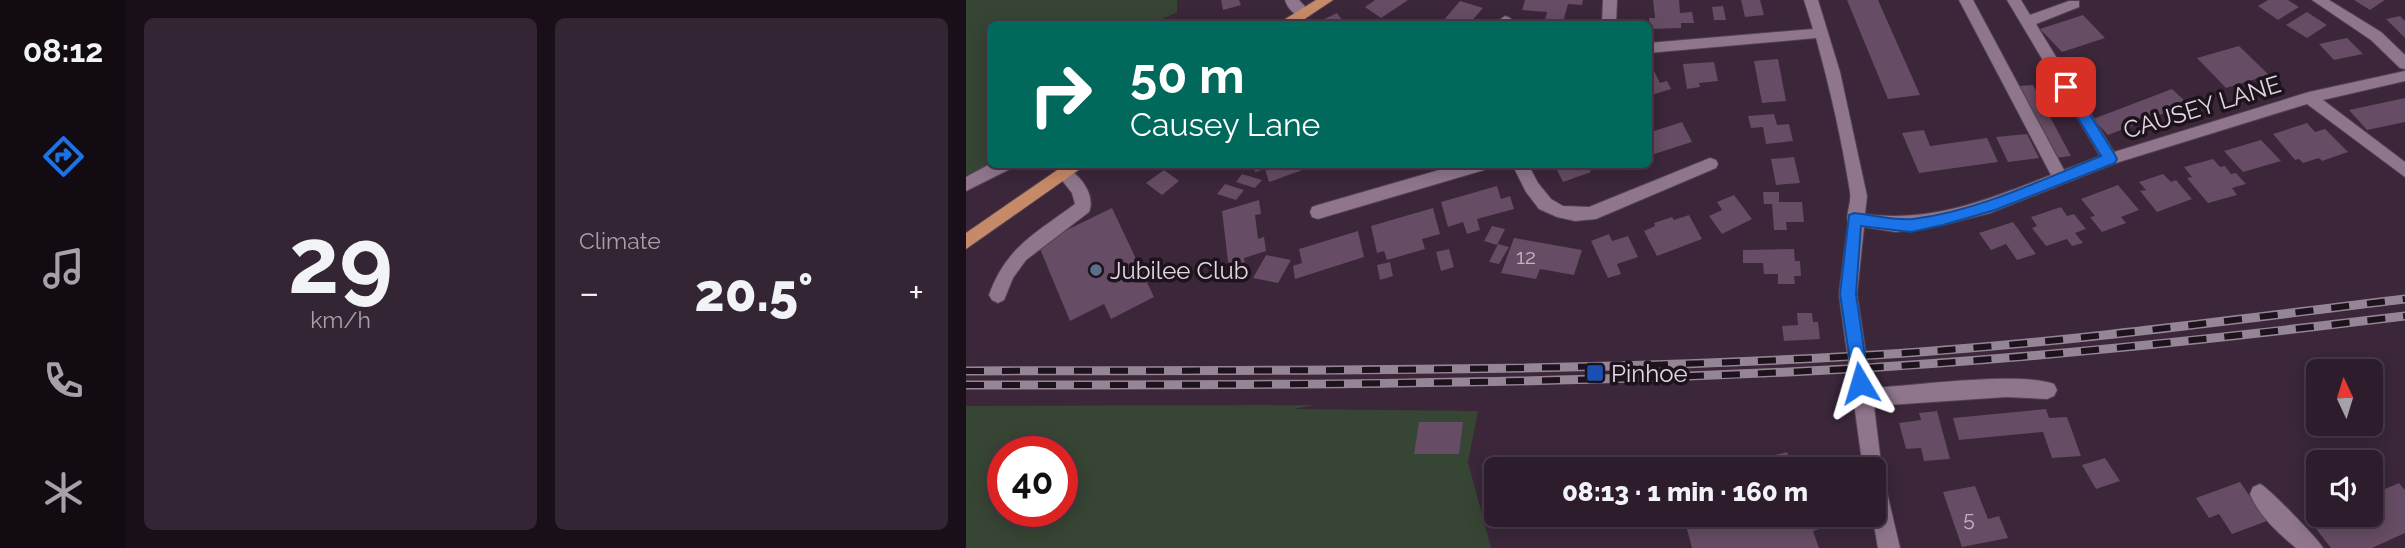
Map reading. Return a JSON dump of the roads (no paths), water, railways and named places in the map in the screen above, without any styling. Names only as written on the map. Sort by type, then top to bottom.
[{"type":"main road","points":[[1292,21],[1326,0]]},
{"type":"main road","points":[[966,242],[1072,169]]},
{"type":"street","points":[[1292,0],[1294,6],[1304,13]]},
{"type":"street","points":[[1609,21],[1610,0]]},
{"type":"street","points":[[1811,0],[1833,72],[1858,196],[1848,294],[1871,457]]},
{"type":"street","points":[[1966,0],[2060,178]]},
{"type":"street","points":[[2014,0],[2110,159]]},
{"type":"street","points":[[2319,0],[2376,36],[2405,64]]},
{"type":"street","points":[[2027,22],[2074,4]]},
{"type":"street","points":[[1652,48],[1821,33]]},
{"type":"street","name":"CAUSEY LANE","points":[[1854,219],[1911,225],[1990,206],[2110,159],[2309,98],[2405,76]]},
{"type":"street","points":[[2309,98],[2405,171]]},
{"type":"street","points":[[1522,168],[1534,195],[1544,204],[1556,211],[1575,215],[1590,214],[1710,164]]},
{"type":"street","points":[[966,184],[998,168]]},
{"type":"street","points":[[1318,212],[1469,168]]},
{"type":"street","points":[[998,295],[1005,275],[1020,255],[1083,207],[1084,201],[1072,169]]},
{"type":"street","points":[[1690,174],[1699,189]]},
{"type":"street","points":[[1862,398],[2006,388],[2047,390]]},
{"type":"street","points":[[2260,494],[2289,528],[2312,548]]},
{"type":"street","points":[[1885,527],[1889,548]]},
{"type":"railway","points":[[966,371],[1523,368],[1857,356],[2063,339],[2405,299]]},
{"type":"railway","points":[[966,385],[1505,381],[1828,370],[2117,348],[2405,316]]},
{"type":"place","name":"Jubilee Club","points":[[1096,270]]},
{"type":"place","name":"Pinhoe","points":[[1595,373]]}]
